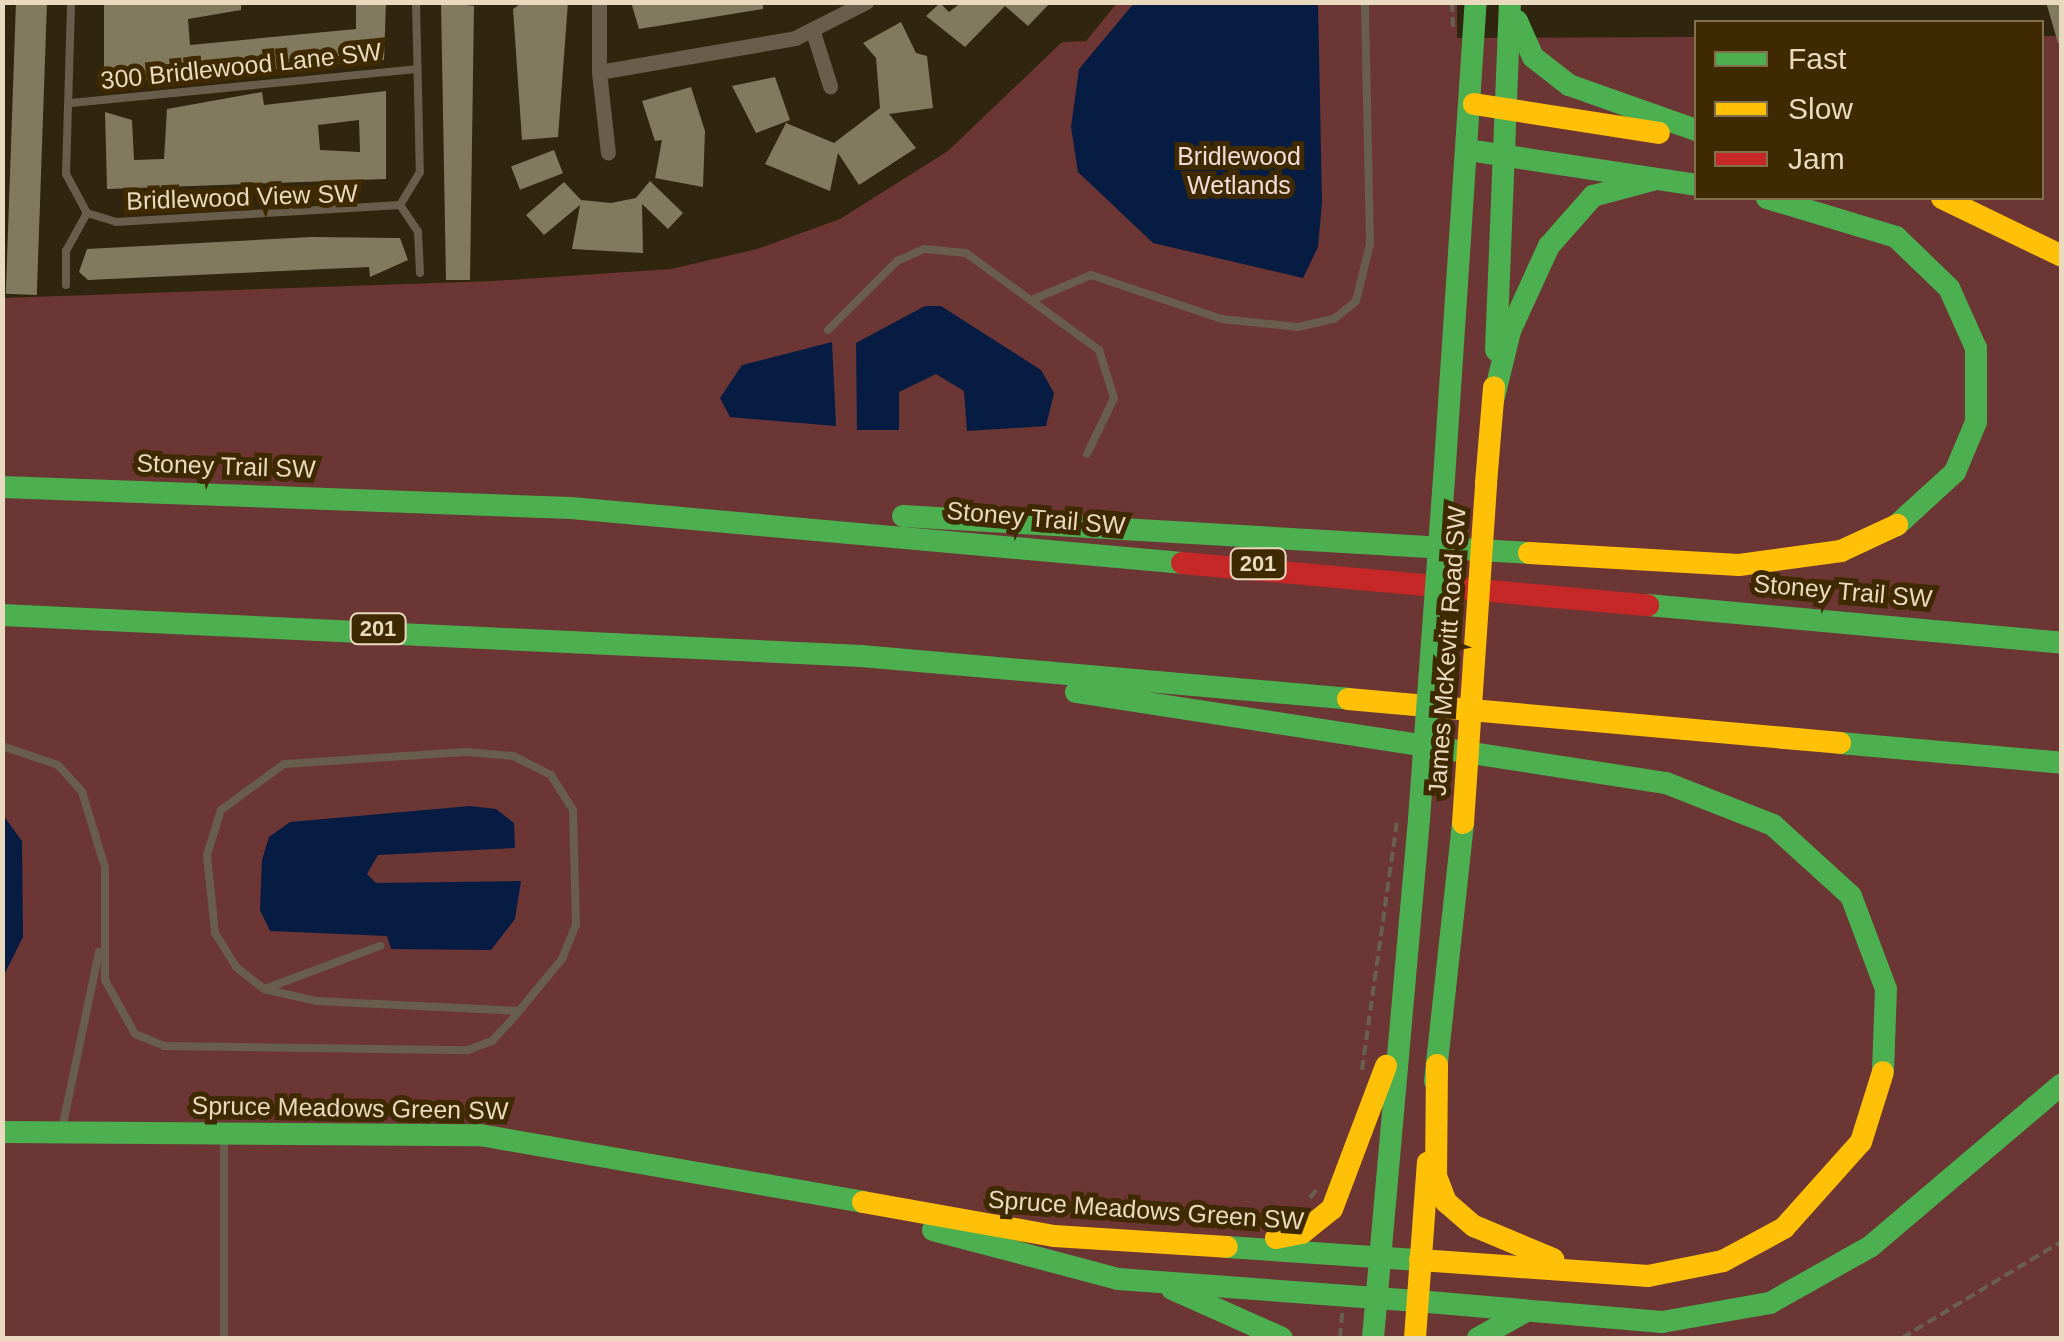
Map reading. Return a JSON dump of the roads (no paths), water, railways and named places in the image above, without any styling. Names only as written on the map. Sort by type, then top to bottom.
[{"type":"main road","name":"James McKevitt Road SW","points":[[1373,1338],[1399,1019],[1408,819],[1444,480],[1474,104],[1476,2]]},
{"type":"main road","name":"James McKevitt Road SW","points":[[1415,1338],[1436,1065],[1462,823],[1493,401],[1510,152],[1511,2]]},
{"type":"main road","points":[[1511,2],[1524,44],[1556,76],[1694,129]]},
{"type":"main road","points":[[1474,104],[1694,140]]},
{"type":"main road","points":[[1468,150],[1510,152],[1694,185]]},
{"type":"main road","points":[[1493,401],[1514,319],[1549,246],[1593,196],[1656,179]]},
{"type":"main road","points":[[571,508],[1083,521],[1739,566],[1816,559],[1886,534],[1955,472],[1976,422],[1976,348],[1949,288],[1896,237],[1774,200]]},
{"type":"main road","points":[[1946,200],[2062,256]]},
{"type":"main road","name":"Stoney Trail SW","points":[[2,487],[571,508],[2062,640]]},
{"type":"main road","name":"201","points":[[2,615],[861,656],[2062,763]]},
{"type":"main road","points":[[861,656],[1612,772],[1738,806],[1803,846],[1851,896],[1879,957],[1886,1051],[1870,1125],[1817,1198],[1755,1247],[1684,1272],[1604,1274],[1504,1241],[1446,1202],[1436,1176],[1436,1065]]},
{"type":"main road","points":[[1243,1244],[1302,1233],[1332,1209],[1399,1019]]},
{"type":"main road","name":"Spruce Meadows Green SW","points":[[870,1209],[1014,1257],[1150,1280],[1662,1322],[1770,1303],[1871,1246],[2062,1084]]},
{"type":"main road","name":"Spruce Meadows Green SW","points":[[2,1132],[224,1132],[569,1144],[870,1209],[1054,1236],[1243,1244],[1604,1274]]},
{"type":"main road","points":[[1150,1280],[1282,1338]]},
{"type":"main road","points":[[1478,1338],[1524,1313]]},
{"type":"street","points":[[599,2],[599,72],[608,153]]},
{"type":"street","points":[[599,72],[813,32],[866,2]]},
{"type":"street","points":[[813,32],[830,86]]},
{"type":"lane","points":[[66,286],[66,251],[86,214],[66,174],[71,103],[70,2]]},
{"type":"lane","points":[[416,2],[420,172],[400,205],[418,232],[420,274]]},
{"type":"lane","points":[[1034,299],[1091,276],[1222,319],[1298,327],[1356,301],[1370,244],[1365,2]]},
{"type":"lane","name":"300 Bridlewood Lane SW","points":[[71,103],[416,69]]},
{"type":"lane","name":"Bridlewood View SW","points":[[86,214],[116,222],[400,205]]},
{"type":"lane","points":[[828,330],[897,260],[924,249],[966,253],[1099,350],[1112,372],[1114,398],[1087,454]]},
{"type":"lane","points":[[2,746],[58,765],[100,827],[100,948],[62,1132]]},
{"type":"lane","points":[[100,948],[116,1010],[135,1034],[164,1046],[468,1050],[492,1041],[520,1011],[562,959],[576,924],[580,852],[573,810],[550,775],[513,756],[284,764],[243,786],[221,810],[207,893],[236,967],[264,989],[316,1001],[520,1011]]},
{"type":"lane","points":[[264,989],[380,946]]},
{"type":"lane","points":[[224,1132],[224,1338]]},
{"type":"water","points":[[1135,2],[1318,3],[1322,202],[1318,247],[1303,278],[1153,243],[1078,172],[1071,127],[1079,69]]},
{"type":"water","points":[[925,306],[941,306],[1041,370],[1054,393],[1046,426],[967,431],[964,391],[936,374],[899,392],[899,430],[857,430],[856,343]]},
{"type":"water","points":[[832,342],[836,426],[730,417],[720,398],[742,365]]},
{"type":"water","points":[[470,806],[496,809],[514,823],[515,848],[378,855],[367,874],[376,883],[521,881],[515,919],[491,950],[391,949],[387,936],[270,931],[260,910],[262,860],[269,837],[290,822]]},
{"type":"water","points":[[3,815],[22,841],[23,937],[3,977]]},
{"type":"park label","name":"Bridlewood Wetlands","points":[[1239,172]]}]
